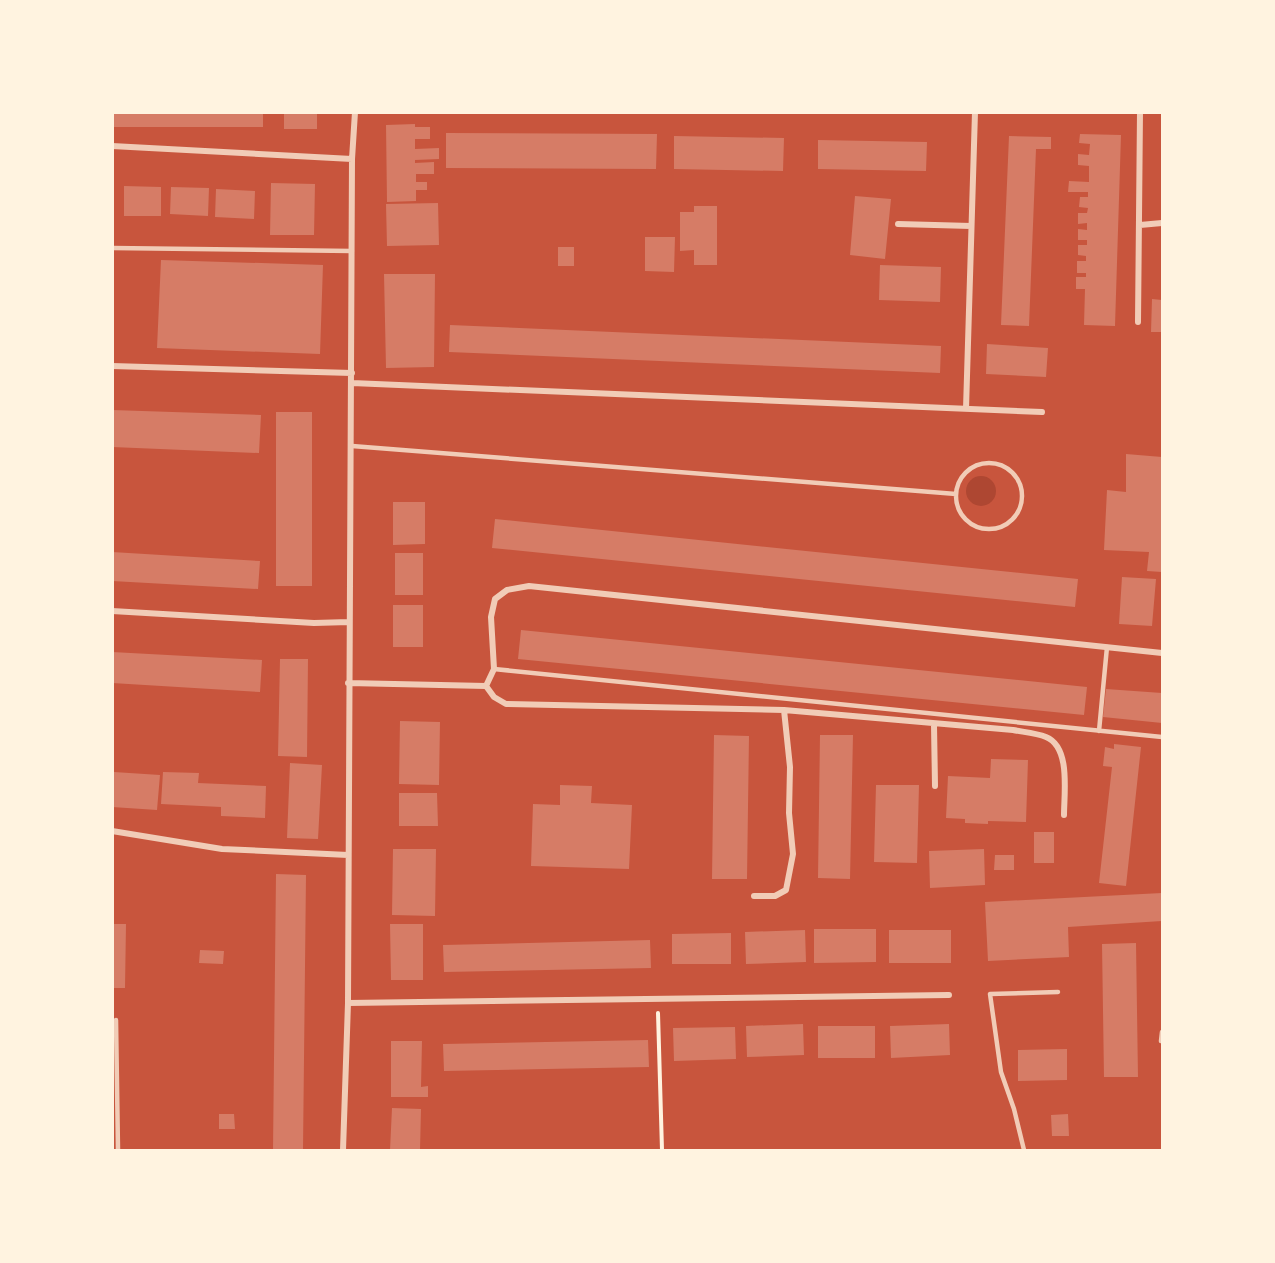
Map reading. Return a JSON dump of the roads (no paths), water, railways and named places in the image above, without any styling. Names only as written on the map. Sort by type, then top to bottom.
[{"type":"street","points":[[343,1150],[348,1003],[348,622],[352,553],[352,159],[355,112]]},
{"type":"street","points":[[966,409],[975,112]]},
{"type":"street","points":[[1138,322],[1140,112]]},
{"type":"street","points":[[112,146],[352,159]]},
{"type":"street","points":[[1140,225],[1162,223]]},
{"type":"street","points":[[898,224],[971,226]]},
{"type":"street","points":[[112,366],[352,373]]},
{"type":"street","points":[[352,383],[1042,412]]},
{"type":"street","points":[[486,686],[494,669],[490,617],[495,599],[507,590],[529,586],[1162,653]]},
{"type":"street","points":[[112,611],[314,623],[348,622]]},
{"type":"street","points":[[348,683],[486,686]]},
{"type":"street","points":[[486,686],[494,697],[506,704],[784,710],[1013,730],[1047,737],[1059,748],[1064,764],[1064,815]]},
{"type":"street","points":[[754,896],[775,896],[786,890],[793,854],[789,813],[790,767],[784,710]]},
{"type":"street","points":[[934,724],[934,786]]},
{"type":"street","points":[[112,831],[222,849],[348,855]]},
{"type":"street","points":[[348,1003],[949,994]]},
{"type":"lane","points":[[112,248],[352,251]]},
{"type":"lane","points":[[352,446],[956,494]]},
{"type":"lane","points":[[994,463],[1005,467],[1013,474],[1022,494],[1016,515],[999,528],[988,529],[968,522],[961,514],[956,494],[958,483],[972,467],[994,463]]},
{"type":"lane","points":[[1099,731],[1107,646]]},
{"type":"lane","points":[[494,669],[1162,737]]},
{"type":"lane","points":[[1024,1150],[1014,1109],[1001,1072],[990,994],[1058,992]]},
{"type":"lane","points":[[116,1020],[118,1150]]},
{"type":"lane","points":[[1161,1041],[1162,1032]]}]
